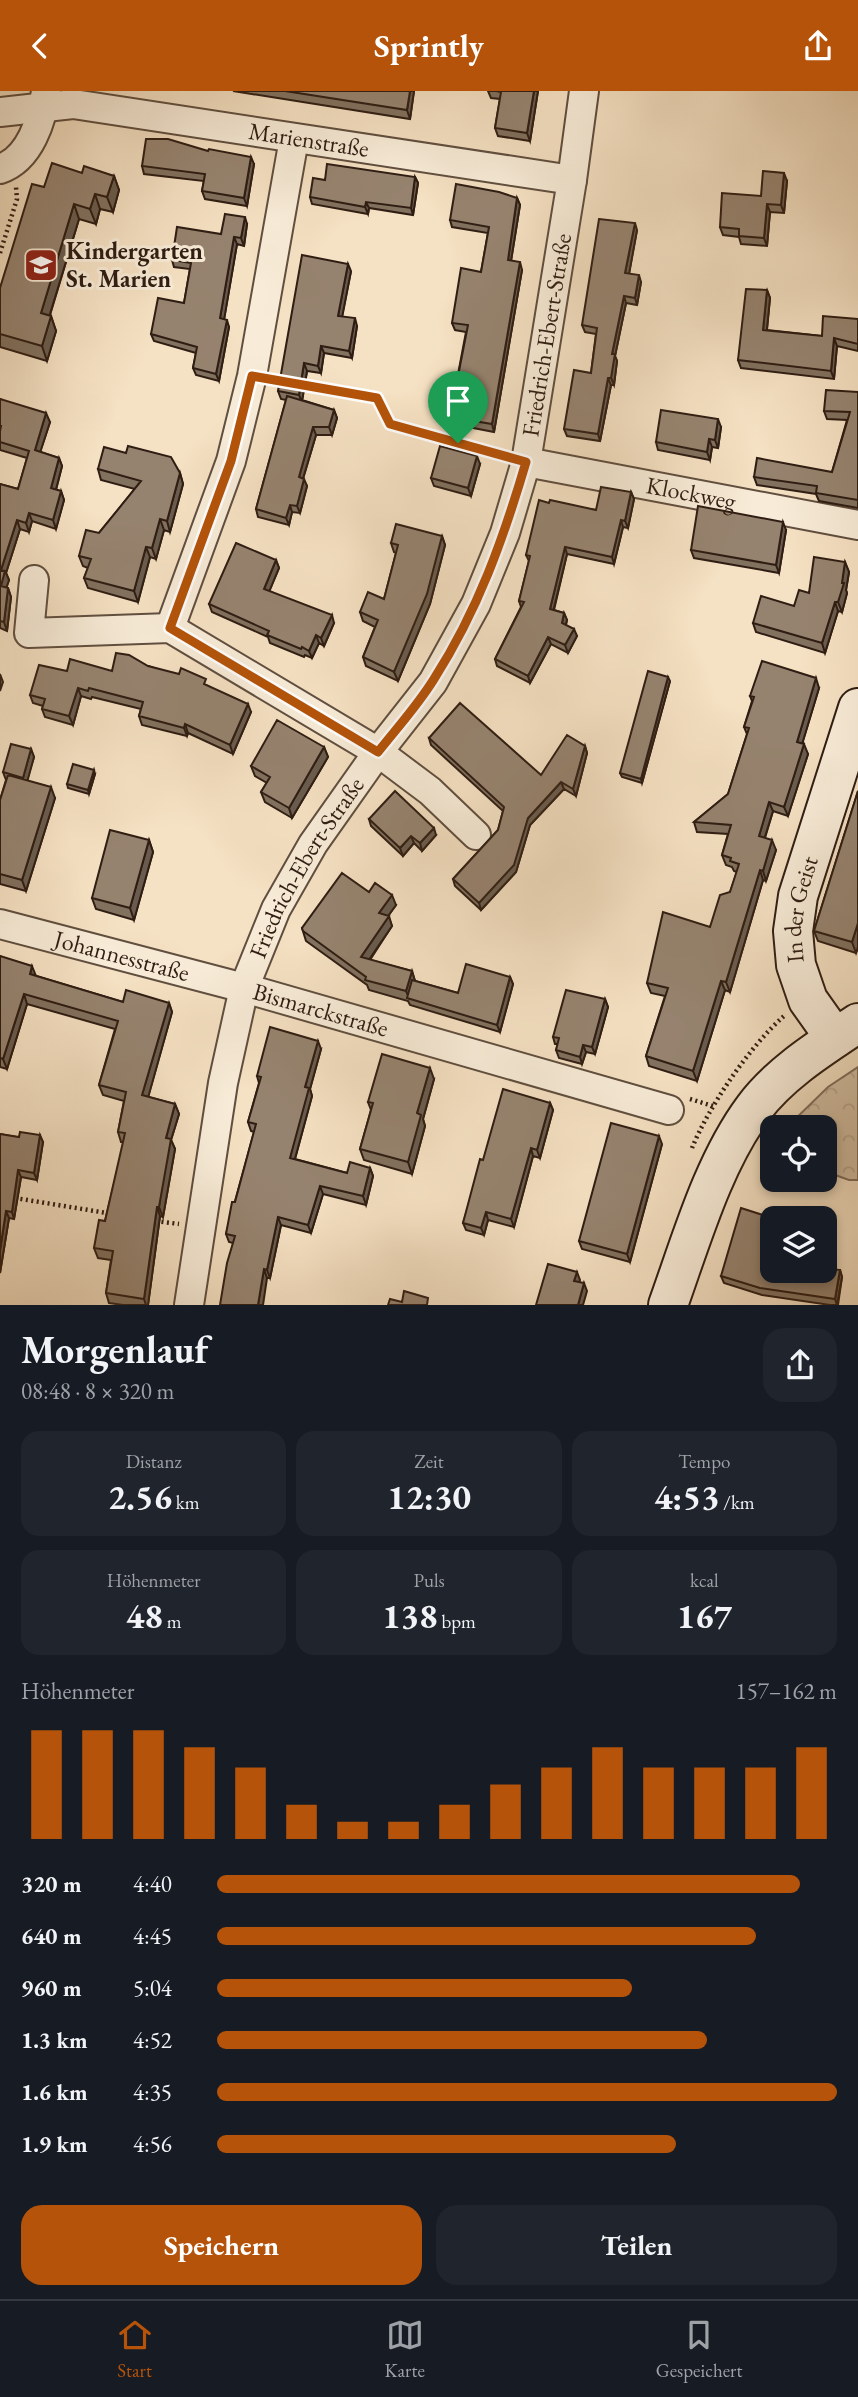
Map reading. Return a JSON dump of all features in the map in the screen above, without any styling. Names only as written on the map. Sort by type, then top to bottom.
[{"type":"main road","name":"In der Geist","points":[[669,1305],[702,1209],[733,1141],[755,1107],[779,1082],[847,1031],[808,1000],[796,965],[793,931],[798,896],[858,708]]},
{"type":"street","name":"Friedrich-Ebert-Straße","points":[[244,988],[275,909],[313,844],[378,752],[433,682],[476,604],[505,533],[526,462],[584,91]]},
{"type":"street","name":"Marienstraße","points":[[0,112],[45,99],[572,180]]},
{"type":"street","points":[[7,167],[31,141],[45,99]]},
{"type":"street","points":[[170,628],[231,461],[252,376],[294,139]]},
{"type":"street","name":"Klockweg","points":[[526,462],[858,525]]},
{"type":"street","points":[[34,580],[29,633],[170,628],[378,752]]},
{"type":"street","name":"Friedrich-Ebert-Straße","points":[[378,752],[430,791],[476,835]]},
{"type":"street","name":"Johannesstraße","points":[[0,924],[244,988]]},
{"type":"street","name":"Bismarckstraße","points":[[189,1305],[223,1083],[244,988],[669,1110]]},
{"type":"path","points":[[0,253],[17,199],[7,167]]},
{"type":"path","points":[[252,376],[377,398],[390,424],[526,462]]},
{"type":"path","points":[[713,1106],[766,1032],[788,1012],[808,1000]]},
{"type":"path","points":[[13,1198],[120,1215]]},
{"type":"path","points":[[147,1219],[201,1228]]},
{"type":"green space","points":[[858,1067],[858,1180],[837,1176],[837,1115],[799,1115],[828,1087]]},
{"type":"building","points":[[285,91],[410,91],[407,110]]},
{"type":"building","points":[[496,91],[534,91],[527,133],[495,128],[501,92]]},
{"type":"building","points":[[146,139],[168,139],[208,151],[209,149],[251,157],[244,198],[202,191],[205,174],[142,166]]},
{"type":"building","name":"Kindergarten St. Marien","points":[[52,163],[82,173],[84,166],[114,176],[107,197],[95,194],[90,209],[74,204],[41,313],[51,316],[42,346],[0,334],[0,288],[32,184],[44,187]]},
{"type":"building","points":[[327,164],[415,177],[411,208],[366,202],[365,207],[310,197],[313,178],[325,180]]},
{"type":"building","points":[[763,171],[784,173],[781,205],[767,204],[764,238],[739,236],[739,229],[720,227],[722,193],[761,196]]},
{"type":"building","points":[[456,184],[517,198],[508,260],[520,262],[492,424],[450,417],[468,325],[452,323],[461,268],[481,272],[489,227],[450,220]]},
{"type":"building","points":[[225,214],[245,217],[241,238],[234,237],[220,318],[227,320],[216,374],[193,368],[197,347],[151,334],[158,298],[184,303],[191,263],[172,260],[177,227],[221,234]]},
{"type":"building","points":[[599,219],[635,223],[625,273],[639,275],[635,298],[624,296],[612,354],[615,354],[611,378],[608,378],[598,434],[564,429],[574,370],[591,373],[597,328],[582,325]]},
{"type":"building","points":[[302,255],[348,264],[338,316],[355,318],[349,351],[321,346],[318,366],[304,363],[299,395],[278,391]]},
{"type":"building","points":[[746,289],[767,290],[763,330],[822,336],[823,316],[858,319],[858,344],[834,338],[831,371],[738,360]]},
{"type":"building","points":[[826,390],[858,392],[858,500],[816,493],[817,486],[754,477],[757,458],[832,472],[850,412],[824,411]]},
{"type":"building","points":[[287,396],[334,410],[329,427],[313,427],[299,477],[304,479],[297,506],[290,505],[286,518],[256,509]]},
{"type":"building","points":[[0,399],[46,413],[35,450],[59,458],[51,488],[61,491],[53,520],[29,513],[26,523],[17,520],[1,570],[5,571],[1,586],[8,588],[4,622],[0,621],[0,484],[18,489],[29,451],[0,442]]},
{"type":"building","points":[[661,410],[718,419],[715,440],[709,439],[707,452],[656,442]]},
{"type":"building","points":[[128,446],[171,457],[180,473],[167,521],[160,519],[152,548],[146,547],[134,591],[84,578],[91,559],[79,556],[86,530],[99,533],[141,481],[98,469],[104,447],[126,453]]},
{"type":"building","points":[[440,446],[477,456],[468,488],[431,478]]},
{"type":"building","points":[[601,487],[631,492],[625,521],[621,520],[612,557],[565,547],[550,609],[564,613],[562,623],[574,629],[565,645],[548,637],[528,676],[495,659],[524,602],[519,601],[539,500],[596,510]]},
{"type":"building","points":[[698,506],[783,522],[776,565],[691,550]]},
{"type":"building","points":[[396,524],[442,536],[427,594],[394,672],[363,657],[378,620],[360,612],[368,592],[384,599],[398,545],[391,543]]},
{"type":"building","points":[[236,543],[276,560],[264,589],[332,615],[321,638],[316,635],[309,651],[267,635],[269,631],[209,604]]},
{"type":"building","points":[[814,557],[845,562],[844,583],[822,643],[753,623],[761,596],[794,606],[799,590],[809,593]]},
{"type":"building","points":[[116,653],[129,655],[148,666],[179,674],[181,668],[206,679],[204,684],[248,704],[230,745],[185,724],[184,728],[139,716],[143,702],[89,688],[88,691],[78,688],[69,716],[42,709],[45,699],[30,695],[39,665],[67,671],[70,659],[112,671]]},
{"type":"building","points":[[762,661],[816,678],[797,742],[804,744],[784,807],[769,802],[759,836],[772,840],[763,871],[760,870],[726,982],[721,981],[693,1071],[646,1056],[668,988],[647,983],[663,912],[710,927],[720,895],[730,892],[739,864],[722,855],[731,825],[694,822],[728,794],[749,728],[744,727],[754,697],[750,696]]},
{"type":"building","points":[[648,671],[668,677],[641,779],[620,773]]},
{"type":"building","points":[[460,703],[541,775],[567,735],[585,746],[573,789],[561,782],[528,818],[514,865],[479,903],[453,879],[498,830],[504,807],[429,738]]},
{"type":"building","points":[[277,720],[324,747],[289,808],[261,792],[270,777],[251,766]]},
{"type":"building","points":[[11,744],[31,749],[23,778],[3,772]]},
{"type":"building","points":[[73,764],[94,770],[88,790],[67,784]]},
{"type":"building","points":[[8,775],[51,787],[22,880],[0,874],[0,800]]},
{"type":"building","points":[[395,791],[434,828],[420,843],[411,836],[400,848],[369,819]]},
{"type":"building","points":[[858,791],[858,923],[852,942],[814,931]]},
{"type":"building","points":[[110,830],[149,840],[130,908],[92,898]]},
{"type":"building","points":[[342,873],[369,892],[375,883],[392,895],[379,913],[389,916],[361,957],[412,971],[406,991],[365,980],[366,977],[303,931],[302,928]]},
{"type":"building","points":[[0,956],[32,966],[30,974],[123,1002],[126,990],[169,1003],[142,1095],[175,1104],[166,1138],[171,1139],[157,1207],[144,1299],[106,1293],[113,1251],[94,1248],[99,1220],[105,1221],[125,1133],[118,1132],[126,1092],[99,1085],[118,1021],[24,994],[3,1059],[0,1058]]},
{"type":"building","points":[[466,964],[510,977],[497,1025],[407,998],[412,980],[458,993]]},
{"type":"building","points":[[566,990],[605,999],[592,1047],[583,1045],[580,1057],[556,1050],[559,1038],[553,1037]]},
{"type":"building","points":[[270,1027],[318,1041],[305,1087],[309,1088],[290,1158],[347,1173],[350,1162],[370,1168],[363,1196],[320,1186],[308,1225],[278,1217],[267,1270],[264,1269],[258,1305],[220,1305],[235,1236],[226,1234],[232,1202],[235,1202],[256,1124],[248,1122],[261,1077],[257,1076]]},
{"type":"building","points":[[382,1054],[430,1068],[417,1113],[421,1115],[408,1162],[360,1149],[373,1103],[368,1102]]},
{"type":"building","points":[[503,1089],[550,1103],[537,1150],[531,1148],[511,1219],[486,1212],[481,1228],[463,1223]]},
{"type":"building","points":[[611,1123],[659,1136],[627,1254],[579,1241]]},
{"type":"building","points":[[20,1132],[40,1135],[34,1173],[18,1170],[12,1212],[6,1211],[0,1250],[0,1134],[19,1137]]},
{"type":"building","points":[[741,1208],[760,1214],[760,1283],[837,1283],[837,1270],[840,1270],[835,1299],[760,1288],[721,1276]]},
{"type":"building","points":[[548,1264],[577,1272],[574,1281],[584,1283],[578,1305],[536,1305]]},
{"type":"building","points":[[404,1291],[428,1298],[427,1305],[388,1305],[390,1299],[402,1302]]},
{"type":"place","name":"Kindergarten St. Marien","points":[[41,265]]},
{"type":"route","points":[[252,376],[377,398],[390,424],[458,443],[526,462],[505,533],[476,604],[433,682],[378,752],[170,628],[231,461],[252,376]]}]
